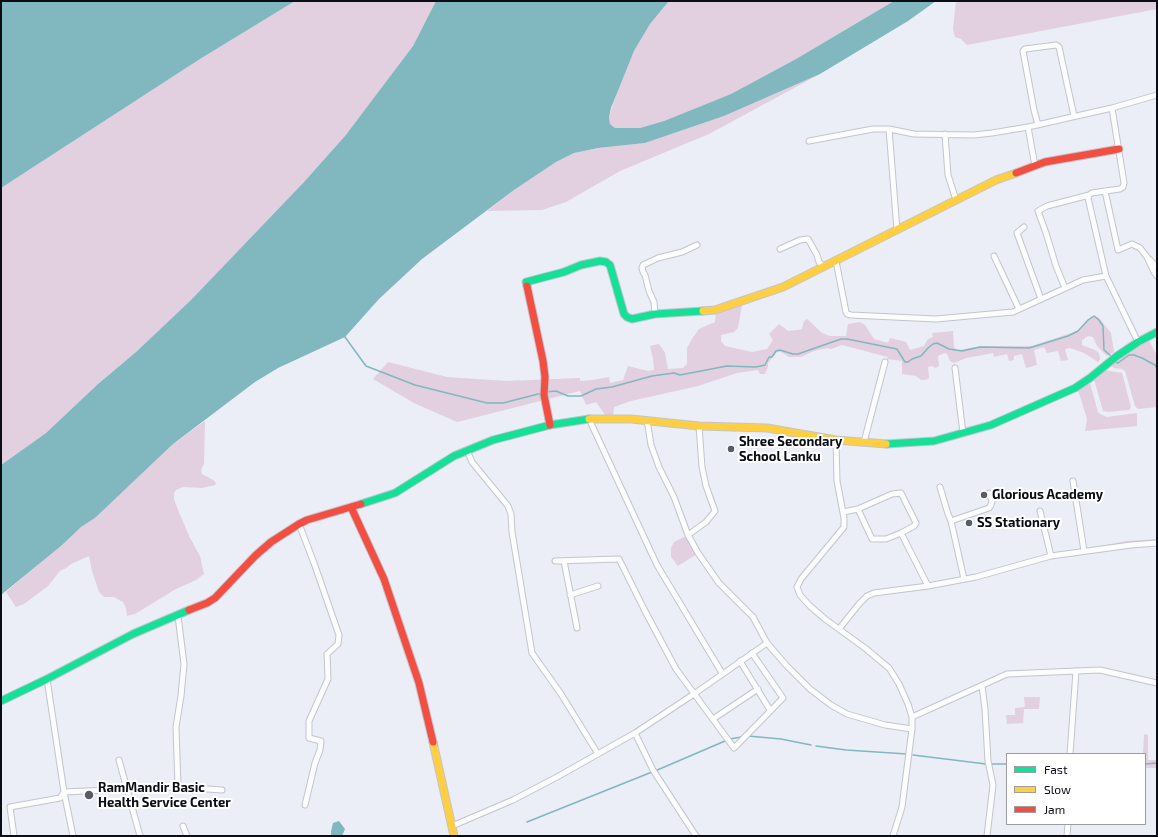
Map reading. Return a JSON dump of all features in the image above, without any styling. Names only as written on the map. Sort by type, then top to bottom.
[{"type":"street","points":[[1038,124],[1023,51],[1025,49],[1056,45],[1059,47],[1074,116]]},
{"type":"street","points":[[809,141],[872,129],[889,129],[914,134],[974,135],[1028,127],[1112,108],[1157,95]]},
{"type":"street","points":[[1065,288],[1056,266],[1038,211],[1047,206],[1105,191],[1120,189],[1123,187],[1124,183],[1112,108]]},
{"type":"street","points":[[1028,127],[1035,166]]},
{"type":"street","points":[[889,129],[897,230]]},
{"type":"street","points":[[945,134],[948,174],[956,200]]},
{"type":"street","points":[[550,425],[544,395],[545,386],[543,361],[526,282],[564,272],[590,262],[600,261],[606,262],[610,265],[624,314],[627,317],[632,319],[654,314],[715,310],[783,287],[996,180],[1046,162],[1119,149]]},
{"type":"street","points":[[1105,191],[1118,250],[1132,244],[1140,248],[1157,267]]},
{"type":"street","points":[[1089,195],[1088,202],[1106,276],[1138,342]]},
{"type":"street","points":[[1024,227],[1017,233],[1041,299]]},
{"type":"street","points":[[780,249],[800,240],[808,239],[820,262],[824,266]]},
{"type":"street","points":[[654,314],[654,302],[642,268],[644,265],[658,258],[682,252],[697,245]]},
{"type":"street","points":[[994,256],[1019,309]]},
{"type":"street","points":[[1147,257],[1157,276]]},
{"type":"street","points":[[836,261],[847,314],[937,319],[1014,312],[1083,280],[1106,276]]},
{"type":"street","points":[[1,701],[134,634],[207,603],[215,598],[255,556],[271,542],[299,524],[307,520],[395,493],[454,456],[493,440],[550,425],[589,419],[647,420],[699,426],[767,428],[836,440],[893,444],[934,441],[964,434],[991,425],[1074,388],[1090,378],[1117,356],[1138,342],[1157,332]]},
{"type":"street","points":[[864,442],[885,362]]},
{"type":"street","points":[[955,368],[964,434]]},
{"type":"street","points":[[589,419],[657,565],[722,673]]},
{"type":"street","points":[[647,420],[651,445],[659,467],[674,497],[688,534],[698,553],[719,583],[754,617],[767,643],[803,683],[831,705],[847,714],[865,720],[912,729]]},
{"type":"street","points":[[688,534],[706,522],[715,511],[706,486],[702,467],[699,426]]},
{"type":"street","points":[[836,440],[837,481],[844,522],[841,531],[801,579],[797,587],[800,595],[810,606],[889,668],[899,684],[912,717],[912,729],[902,807],[894,836]]},
{"type":"street","points":[[467,450],[472,462],[508,506],[511,514],[512,532],[532,653],[561,694],[598,754]]},
{"type":"street","points":[[1073,481],[1084,551]]},
{"type":"street","points":[[940,487],[948,514],[952,521],[964,579]]},
{"type":"street","points":[[952,521],[989,508],[992,501],[989,492]]},
{"type":"street","points":[[843,512],[858,509],[892,494],[901,493],[916,523],[914,526],[901,533],[886,539],[872,540],[858,509]]},
{"type":"street","points":[[351,507],[384,579],[419,683],[454,836]]},
{"type":"street","points":[[1040,511],[1051,556]]},
{"type":"street","points":[[299,524],[339,635],[338,644],[327,654],[328,679],[310,721],[309,738],[320,741],[320,750],[305,805]]},
{"type":"street","points":[[901,533],[928,586]]},
{"type":"street","points":[[839,629],[859,604],[867,596],[874,593],[928,586],[964,579],[1051,556],[1131,544],[1157,543]]},
{"type":"street","points":[[555,561],[619,559],[645,612],[676,668],[734,748],[783,698],[752,653]]},
{"type":"street","points":[[564,561],[577,628]]},
{"type":"street","points":[[570,595],[598,586]]},
{"type":"street","points":[[178,616],[184,664],[176,727],[178,787]]},
{"type":"street","points":[[452,826],[513,800],[598,754],[634,733],[694,694],[767,643]]},
{"type":"street","points":[[740,661],[770,710]]},
{"type":"street","points":[[1070,753],[1076,671]]},
{"type":"street","points":[[912,717],[1007,674],[1105,671],[1157,683]]},
{"type":"street","points":[[47,679],[64,792],[73,836]]},
{"type":"street","points":[[982,686],[988,761],[993,785],[987,836]]},
{"type":"street","points":[[713,719],[758,689]]},
{"type":"street","points":[[634,733],[653,770],[696,836]]},
{"type":"street","points":[[119,760],[140,836]]},
{"type":"street","points":[[64,792],[178,787],[222,790]]},
{"type":"street","points":[[14,836],[10,807],[60,798],[64,792]]},
{"type":"street","points":[[1067,836],[1068,825]]},
{"type":"street","points":[[183,826],[187,836]]},
{"type":"shaded area","points":[[295,1],[436,1],[413,46],[345,136],[304,182],[191,300],[136,352],[98,384],[46,433],[1,465],[1,188],[200,59]]},
{"type":"shaded area","points":[[669,1],[894,1],[796,59],[731,94],[664,121],[640,128],[615,128],[610,124],[609,117],[634,51],[650,24]]},
{"type":"shaded area","points":[[956,1],[1157,1],[1157,9],[967,45],[961,39],[955,37],[953,29]]},
{"type":"shaded area","points":[[820,74],[709,134],[620,171],[566,202],[542,210],[487,211],[514,190],[556,162],[574,153],[598,148],[645,143],[724,116]]},
{"type":"shaded area","points":[[742,305],[738,328],[734,332],[721,335],[721,341],[725,346],[752,352],[767,349],[773,340],[769,334],[779,324],[788,331],[798,330],[802,329],[804,321],[807,319],[822,333],[830,336],[846,336],[848,324],[860,322],[865,325],[874,339],[888,343],[890,338],[906,342],[910,350],[924,346],[928,339],[933,337],[932,333],[953,331],[954,348],[958,350],[981,346],[1032,346],[1077,331],[1092,316],[1098,317],[1111,333],[1114,352],[1107,356],[1097,346],[1093,337],[1088,336],[1082,340],[1082,345],[1099,353],[1100,359],[1098,362],[1084,353],[1070,348],[1065,349],[1068,360],[1061,361],[1058,351],[1047,353],[1044,347],[1034,350],[1037,365],[1026,368],[1022,354],[1014,356],[1014,360],[1009,361],[1007,354],[994,357],[993,353],[966,358],[954,363],[950,361],[947,354],[944,353],[938,356],[939,366],[936,368],[932,366],[928,367],[929,378],[926,380],[921,380],[916,376],[902,374],[902,361],[887,359],[888,357],[842,345],[831,349],[827,348],[814,351],[801,357],[789,357],[781,352],[777,352],[768,363],[765,374],[760,374],[758,370],[737,373],[698,386],[631,401],[614,407],[613,417],[606,416],[596,402],[586,405],[580,391],[457,422],[414,403],[373,379],[388,362],[447,377],[506,381],[580,378],[580,381],[609,377],[610,383],[623,380],[628,366],[648,371],[654,370],[650,346],[659,344],[665,353],[668,369],[683,368],[687,364],[687,348],[699,329],[715,322],[716,313]]},
{"type":"shaded area","points":[[1148,338],[1157,356],[1157,407],[1138,409],[1135,406],[1125,371],[1114,368],[1111,366],[1111,363]]},
{"type":"shaded area","points":[[1104,370],[1122,373],[1131,407],[1129,410],[1103,411],[1094,379]]},
{"type":"shaded area","points":[[1090,383],[1098,412],[1100,414],[1107,417],[1137,413],[1137,426],[1085,431],[1087,419],[1078,390]]},
{"type":"shaded area","points":[[205,421],[204,464],[201,470],[202,474],[216,483],[215,485],[202,488],[183,487],[176,490],[174,493],[174,499],[178,510],[190,538],[200,556],[204,574],[135,614],[127,616],[126,608],[123,602],[114,597],[104,597],[99,592],[89,556],[60,571],[48,586],[24,604],[16,607],[6,592],[81,527],[95,518],[173,444]]},
{"type":"shaded area","points":[[686,536],[697,554],[678,566],[671,557],[671,548],[674,542]]},
{"type":"shaded area","points":[[1157,539],[1157,541],[1062,553],[1127,541]]},
{"type":"shaded area","points":[[1024,697],[1040,697],[1039,709],[1024,709],[1023,723],[1007,724],[1006,715],[1015,715],[1015,708],[1025,707]]},
{"type":"shaded area","points":[[1144,734],[1148,735],[1148,760],[1157,760],[1157,768],[1146,768],[1146,753],[1143,753]]},
{"type":"water","points":[[1,1],[295,1],[200,59],[1,188]]},
{"type":"water","points":[[436,1],[669,1],[650,24],[634,51],[611,108],[609,117],[610,124],[615,128],[640,128],[664,121],[731,94],[796,59],[894,1],[936,1],[908,21],[820,74],[724,116],[645,143],[598,148],[574,153],[556,162],[514,190],[422,259],[379,299],[345,337],[278,368],[255,382],[173,444],[95,518],[81,527],[62,545],[1,595],[1,465],[46,433],[98,384],[136,352],[191,300],[304,182],[345,136],[413,46]]},
{"type":"water","points":[[339,821],[345,829],[342,836],[331,836],[333,823]]},
{"type":"waterway","points":[[546,392],[556,391],[568,396],[581,396],[596,389],[612,387],[652,376],[674,373],[680,375],[727,366],[756,367],[765,365],[769,357],[772,357],[776,351],[780,350],[798,354],[841,339],[897,349],[905,362],[921,356],[928,348],[937,343],[949,349],[962,351],[980,347],[1029,348],[1068,336],[1078,331],[1094,316],[1103,326],[1104,350],[1111,356]]},
{"type":"waterway","points":[[345,337],[366,366],[415,385],[487,403],[503,403],[542,393]]},
{"type":"waterway","points":[[1115,362],[1118,363],[1129,355],[1134,355],[1155,365],[1157,368]]},
{"type":"waterway","points":[[748,736],[781,739],[811,745]]},
{"type":"waterway","points":[[730,739],[741,737]]},
{"type":"waterway","points":[[655,771],[725,741]]},
{"type":"waterway","points":[[816,746],[846,750],[907,754]]},
{"type":"waterway","points":[[913,755],[986,764]]},
{"type":"waterway","points":[[1146,764],[1157,763]]},
{"type":"waterway","points":[[991,764],[1006,764]]},
{"type":"waterway","points":[[527,822],[652,772]]},
{"type":"traffic: fast","points":[[527,286],[526,282],[564,272],[581,265],[600,261],[606,262],[610,265],[624,314],[627,317],[632,319],[655,314],[703,311]]},
{"type":"traffic: fast","points":[[886,444],[934,441],[991,425],[1075,388],[1117,356],[1138,342],[1157,332]]},
{"type":"traffic: fast","points":[[361,504],[395,493],[454,456],[493,440],[550,425],[589,419]]},
{"type":"traffic: fast","points":[[1,701],[47,679],[133,634],[189,610]]},
{"type":"traffic: slow","points":[[703,311],[715,310],[783,287],[996,180],[1016,173]]},
{"type":"traffic: slow","points":[[589,419],[631,419],[699,426],[767,428],[836,440],[886,444]]},
{"type":"traffic: slow","points":[[433,742],[454,836]]},
{"type":"traffic: jam","points":[[1016,173],[1045,162],[1119,149]]},
{"type":"traffic: jam","points":[[527,286],[543,361],[545,377],[544,395],[550,425]]},
{"type":"traffic: jam","points":[[189,610],[215,598],[255,556],[271,542],[299,524],[307,520],[361,504]]},
{"type":"traffic: jam","points":[[351,507],[384,579],[419,683],[433,742]]},
{"type":"place","name":"Shree Secondary School Lanku","points":[[731,449]]},
{"type":"place","name":"Glorious Academy","points":[[984,495]]},
{"type":"place","name":"SS Stationary","points":[[969,523]]},
{"type":"place","name":"RamMandir Basic Health Service Center","points":[[89,795]]}]
